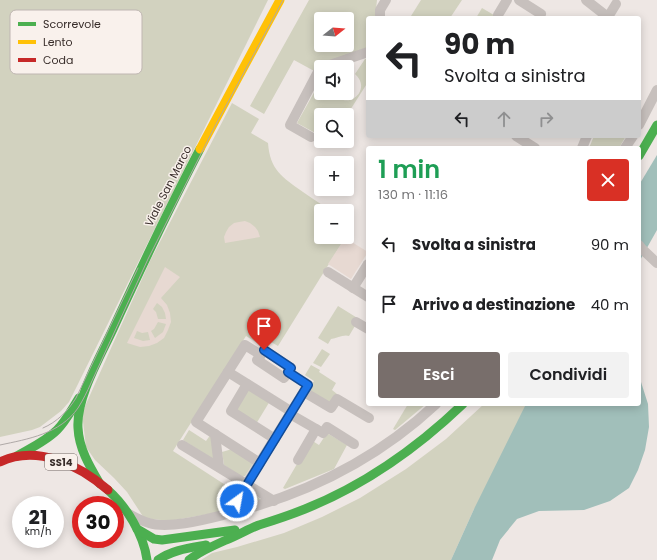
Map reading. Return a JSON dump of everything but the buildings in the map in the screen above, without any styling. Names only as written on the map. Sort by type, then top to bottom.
[{"type":"main road","name":"Viale San Marco","points":[[16,456],[39,444],[55,432],[63,423],[86,387],[156,237],[213,125],[280,0]]},
{"type":"main road","points":[[641,153],[657,126]]},
{"type":"main road","name":"Viale San Marco","points":[[86,387],[78,419],[78,437],[83,452],[101,484]]},
{"type":"main road","points":[[189,560],[202,551],[259,526],[326,500],[358,483],[407,452],[461,406]]},
{"type":"main road","name":"SS14","points":[[16,456],[34,455],[51,458],[91,476],[101,484],[128,513],[143,542],[147,560]]},
{"type":"main road","points":[[0,462],[16,456]]},
{"type":"main road","points":[[137,529],[154,539],[162,540],[259,526]]},
{"type":"main road","points":[[158,560],[170,552],[224,541]]},
{"type":"street","points":[[380,16],[380,10],[386,0]]},
{"type":"street","points":[[498,15],[508,0]]},
{"type":"street","points":[[519,0],[541,14],[540,16]]},
{"type":"street","points":[[586,0],[606,16]]},
{"type":"street","points":[[609,16],[616,4]]},
{"type":"street","points":[[345,60],[366,53]]},
{"type":"street","points":[[311,137],[290,125],[314,79]]},
{"type":"street","points":[[641,121],[657,90]]},
{"type":"street","points":[[641,160],[657,126]]},
{"type":"street","points":[[519,138],[532,146]]},
{"type":"street","points":[[641,248],[657,263]]},
{"type":"street","points":[[328,272],[366,296]]},
{"type":"street","points":[[353,288],[365,275]]},
{"type":"street","points":[[356,322],[366,328]]},
{"type":"street","points":[[228,514],[247,484],[275,439],[308,385],[288,372],[291,368],[264,350],[261,355],[245,345],[196,422],[260,463]]},
{"type":"street","points":[[228,372],[316,429],[323,433],[327,427],[354,444]]},
{"type":"street","points":[[247,384],[231,411],[275,439]]},
{"type":"street","points":[[304,392],[331,408],[337,399],[368,418]]},
{"type":"street","points":[[128,513],[139,520],[162,526],[197,521],[228,514],[274,500],[318,484],[350,467],[397,436],[434,406]]},
{"type":"street","points":[[298,460],[316,429]]},
{"type":"street","points":[[215,434],[219,467]]},
{"type":"street","points":[[182,445],[274,500]]},
{"type":"green space","points":[[0,0],[268,0],[69,402],[61,411],[40,427],[0,437]]},
{"type":"green space","points":[[309,0],[377,0],[375,16],[366,16],[365,51],[344,60],[314,60],[314,71],[294,60],[264,114],[250,106]]},
{"type":"green space","points":[[421,0],[462,0],[451,16],[411,16]]},
{"type":"green space","points":[[482,8],[496,16],[477,16]]},
{"type":"green space","points":[[366,59],[366,85],[351,108],[314,108],[314,132],[297,123],[314,93],[314,100],[354,100],[360,92],[360,80],[355,74]]},
{"type":"green space","points":[[232,103],[259,119],[251,133],[268,143],[271,160],[278,172],[289,182],[321,204],[314,204],[314,244],[341,244],[278,346],[271,342],[267,349],[246,336],[173,451],[228,487],[230,494],[226,506],[220,512],[169,521],[144,518],[127,492],[95,460],[86,447],[82,413],[150,261]]},
{"type":"green space","points":[[593,138],[625,138],[620,146],[590,146]]},
{"type":"green space","points":[[338,306],[359,319],[349,336],[331,339],[328,344],[318,338]]},
{"type":"green space","points":[[322,349],[330,354],[321,367],[313,363]]},
{"type":"green space","points":[[311,365],[320,370],[319,372],[336,383],[332,390],[337,394],[330,406],[307,392],[314,381],[305,375]]},
{"type":"green space","points":[[248,387],[270,401],[256,424],[234,410]]},
{"type":"green space","points":[[407,406],[424,406],[395,430],[393,429]]},
{"type":"green space","points":[[482,406],[604,406],[474,509],[451,560],[201,560],[212,553],[284,533],[322,517],[360,498],[406,469],[446,439]]},
{"type":"green space","points":[[189,430],[206,441],[211,434],[216,461],[183,440]]},
{"type":"green space","points":[[327,433],[347,445],[334,469],[285,489],[283,488],[311,440],[319,445]]},
{"type":"green space","points":[[232,449],[254,462],[245,476],[242,477],[224,465],[222,452]]},
{"type":"green space","points":[[249,492],[262,500],[236,509],[246,493]]},
{"type":"shaded area","points":[[245,221],[255,227],[260,237],[225,243],[224,237],[229,227],[234,223]]},
{"type":"shaded area","points":[[354,243],[366,251],[366,255],[351,279],[328,264],[341,244]]},
{"type":"shaded area","points":[[165,267],[180,277],[161,298],[167,305],[171,322],[164,338],[149,346],[140,347],[127,343]],"holes":[[[157,303],[162,307],[166,319],[158,319],[156,312],[153,309]],[[158,322],[166,324],[163,332],[155,338],[151,331]],[[137,331],[142,333],[148,332],[150,340],[143,341],[134,338]]]},
{"type":"water","points":[[657,155],[657,230],[641,258],[641,182]]},
{"type":"water","points":[[641,382],[648,404],[649,427],[645,450],[638,470],[629,488],[610,501],[584,510],[539,511],[517,519],[500,540],[492,560],[451,560],[474,509],[525,406],[641,406]]},
{"type":"tram line","points":[[0,445],[32,438],[53,430],[71,417],[78,408],[88,390],[148,259],[215,126],[283,0]]},
{"type":"tram line","points":[[43,428],[62,416],[76,398],[138,268]]},
{"type":"traffic: fast","points":[[641,153],[657,125]]},
{"type":"traffic: fast","points":[[100,484],[92,471],[80,443],[78,416],[81,404],[96,365],[166,216],[200,149]]},
{"type":"traffic: fast","points":[[17,456],[53,434],[66,419],[79,398]]},
{"type":"traffic: fast","points":[[189,560],[207,549],[251,528],[305,509],[349,489],[409,450],[461,406]]},
{"type":"traffic: fast","points":[[108,490],[121,504],[133,522],[142,541],[147,560]]},
{"type":"traffic: fast","points":[[137,529],[154,539],[162,540],[235,530]]},
{"type":"traffic: fast","points":[[158,560],[187,548],[206,545]]},
{"type":"traffic: slow","points":[[200,149],[280,0]]},
{"type":"traffic: jam","points":[[0,462],[14,457],[28,455],[43,456],[71,465],[97,481],[108,490]]},
{"type":"route","points":[[237,501],[308,385],[288,372],[291,368],[264,350]]}]
